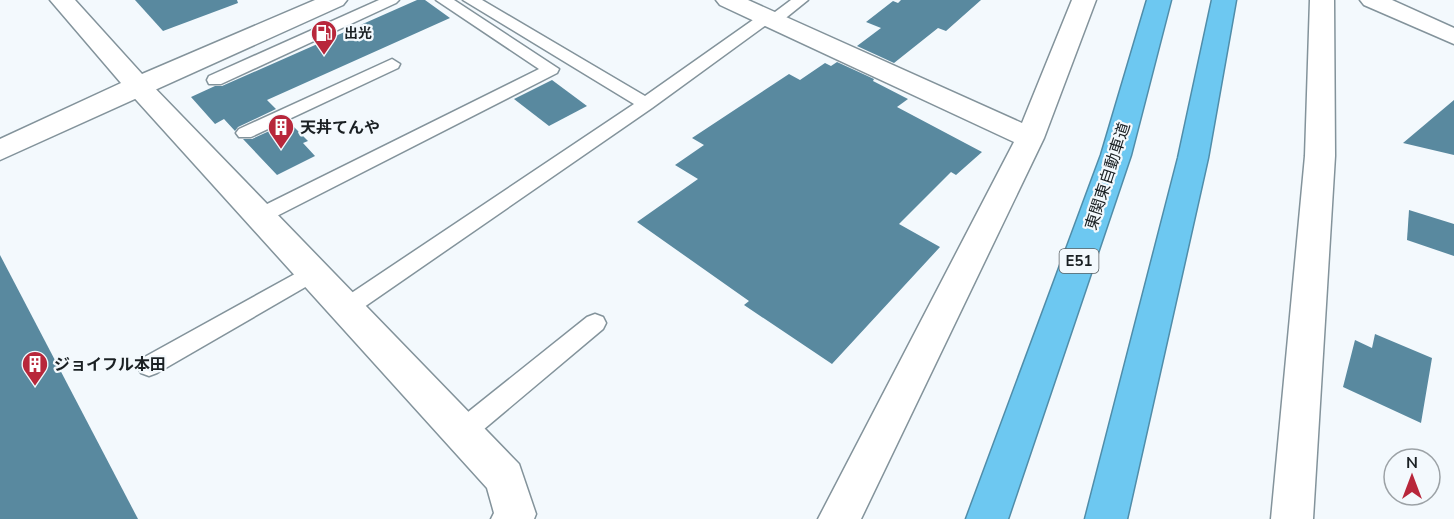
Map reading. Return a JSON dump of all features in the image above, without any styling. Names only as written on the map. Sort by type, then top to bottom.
[{"type":"highway","name":"東関東自動車道","points":[[987,519],[1116,155],[1160,0]]},
{"type":"highway","points":[[1106,519],[1193,158],[1224,0]]},
{"type":"street","points":[[62,0],[138,86],[505,478],[515,514],[512,519]]},
{"type":"street","points":[[0,150],[138,86],[335,0]]},
{"type":"street","points":[[728,0],[1030,138]]},
{"type":"street","points":[[839,519],[1030,138],[1084,0]]},
{"type":"street","points":[[1292,519],[1320,156],[1322,0]]},
{"type":"street","points":[[1372,0],[1454,37]]},
{"type":"lane","points":[[215,80],[392,0]]},
{"type":"lane","points":[[260,216],[551,69],[444,0]]},
{"type":"lane","points":[[471,0],[646,104]]},
{"type":"lane","points":[[346,308],[800,0]]},
{"type":"lane","points":[[245,133],[392,64]]},
{"type":"lane","points":[[148,366],[313,272]]},
{"type":"lane","points":[[462,432],[595,323]]},
{"type":"building","points":[[135,0],[237,0],[238,3],[163,31]]},
{"type":"building","points":[[417,0],[425,0],[450,18],[267,100],[276,109],[238,127],[235,131],[224,119],[215,124],[191,97],[215,86],[222,86]]},
{"type":"building","points":[[901,0],[981,0],[946,31],[938,28],[894,63],[857,46],[881,28],[866,22],[893,1],[898,3]]},
{"type":"building","points":[[837,62],[874,79],[873,81],[908,99],[897,107],[982,152],[956,175],[951,172],[899,224],[940,247],[832,364],[744,305],[749,301],[637,222],[698,179],[675,165],[704,145],[692,138],[789,74],[800,80],[825,63],[831,66]]},
{"type":"building","points":[[552,80],[587,106],[549,126],[514,99]]},
{"type":"building","points":[[1454,100],[1454,155],[1403,143]]},
{"type":"building","name":"天丼てんや","points":[[289,122],[308,141],[303,143],[315,156],[277,175],[243,139],[252,139]]},
{"type":"building","points":[[1409,210],[1454,224],[1454,256],[1407,240]]},
{"type":"building","name":"ジョイフル本田","points":[[0,255],[138,519],[0,519]]},
{"type":"building","points":[[1375,334],[1432,358],[1421,423],[1343,387],[1355,340],[1372,348]]},
{"type":"place","name":"出光","points":[[324,56]]},
{"type":"place","name":"天丼てんや","points":[[281,150]]},
{"type":"place","name":"ジョイフル本田","points":[[35,387]]}]
